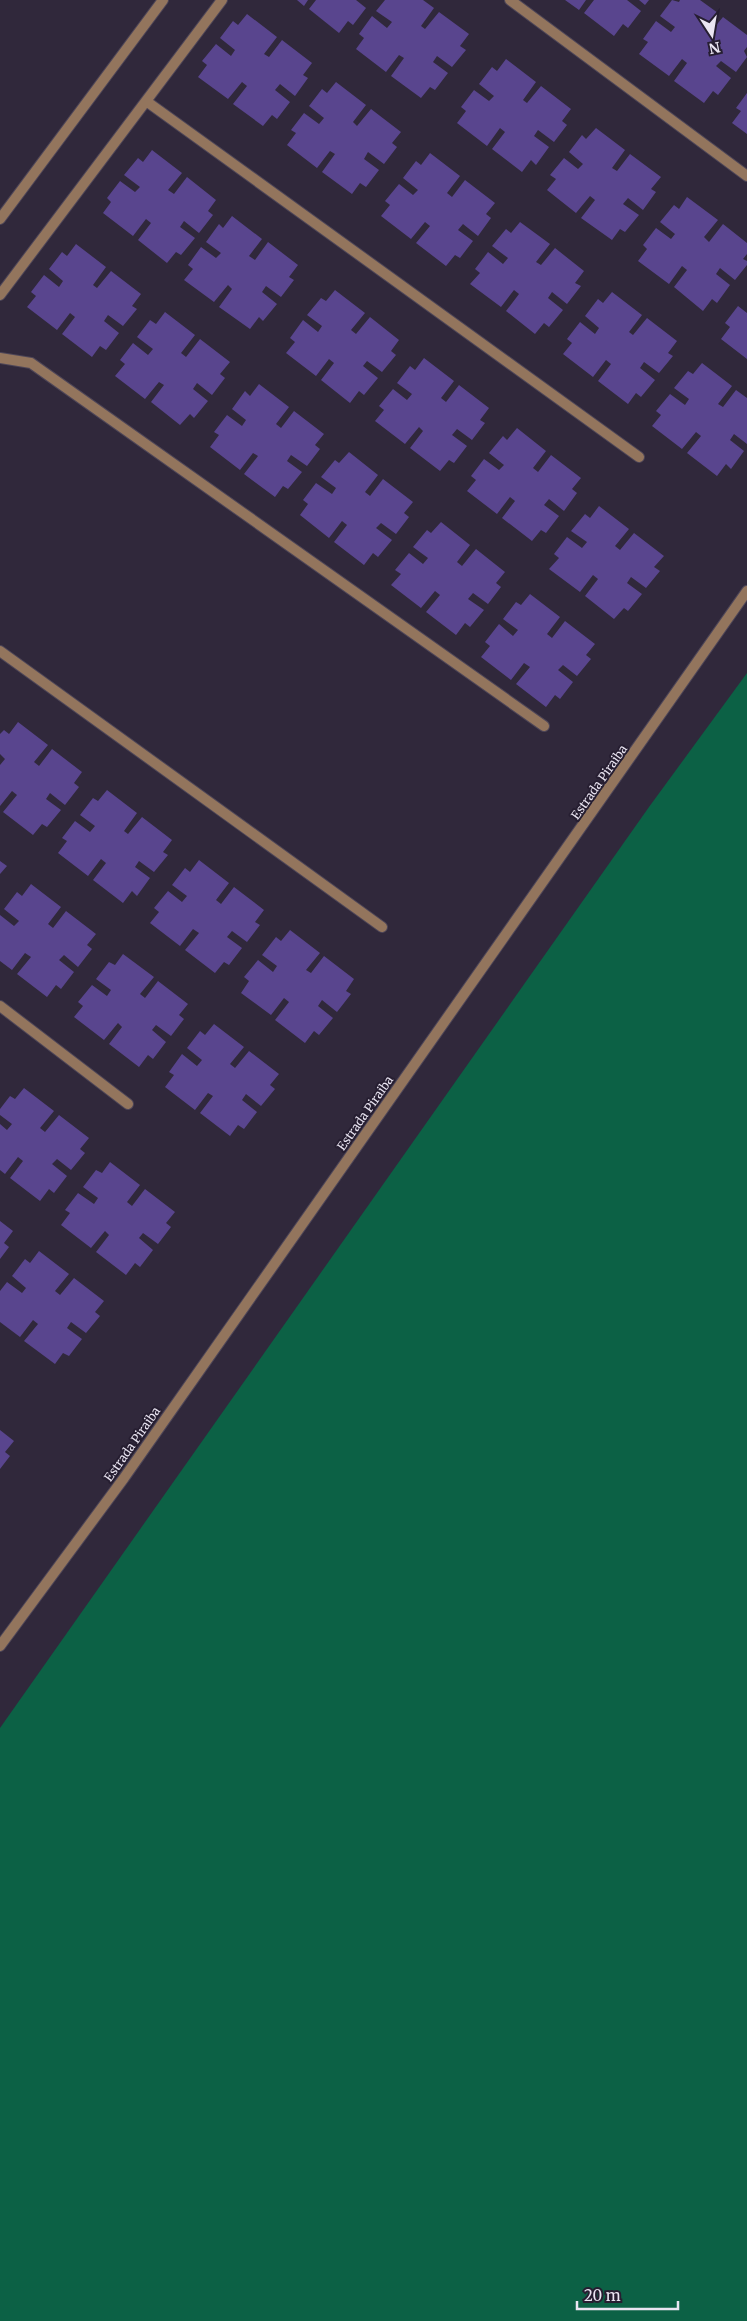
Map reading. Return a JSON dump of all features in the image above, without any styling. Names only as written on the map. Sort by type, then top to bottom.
[{"type":"street","points":[[0,219],[164,0]]},
{"type":"street","points":[[0,295],[222,0]]},
{"type":"street","points":[[510,0],[747,176]]},
{"type":"street","points":[[146,102],[639,456]]},
{"type":"street","points":[[0,358],[31,363],[544,726]]},
{"type":"street","name":"Estrada Piraiba","points":[[0,1646],[124,1478],[747,591]]},
{"type":"street","points":[[0,651],[382,927]]},
{"type":"street","points":[[0,1006],[128,1104]]},
{"type":"green space","points":[[747,673],[747,2321],[0,2321],[0,1728],[649,807]]},
{"type":"building","points":[[297,0],[308,0],[304,6]]},
{"type":"building","points":[[316,0],[356,0],[366,8],[353,25],[348,21],[339,33],[309,9]]},
{"type":"building","points":[[385,0],[423,0],[434,8],[421,26],[425,29],[439,12],[469,34],[460,46],[466,50],[452,67],[437,56],[433,62],[448,73],[435,90],[430,87],[421,98],[391,76],[404,58],[399,55],[386,72],[356,49],[364,38],[359,34],[372,16],[387,28],[392,22],[376,11]]},
{"type":"building","points":[[565,0],[586,0],[579,10]]},
{"type":"building","points":[[594,0],[627,0],[641,11],[628,28],[623,24],[614,36],[584,13]]},
{"type":"building","points":[[639,0],[649,0],[645,5]]},
{"type":"building","points":[[672,0],[679,2],[680,0],[700,0],[718,13],[705,30],[709,34],[723,17],[747,35],[747,47],[744,51],[747,57],[736,72],[721,61],[716,66],[731,78],[718,95],[713,91],[704,103],[674,81],[687,63],[682,59],[669,76],[639,54],[648,42],[643,39],[656,21],[671,32],[675,27],[660,16]]},
{"type":"building","points":[[247,14],[277,37],[264,54],[269,57],[282,40],[312,63],[303,75],[308,78],[295,96],[280,84],[275,90],[290,102],[277,119],[272,115],[263,126],[233,104],[247,86],[242,82],[228,99],[198,77],[207,65],[202,61],[216,44],[231,56],[235,50],[220,38],[233,21],[238,25]]},
{"type":"building","points":[[506,59],[536,82],[523,100],[527,103],[541,86],[571,109],[562,121],[567,125],[554,142],[538,130],[534,136],[549,147],[536,165],[531,160],[522,172],[492,149],[505,132],[500,128],[487,146],[457,123],[466,111],[461,107],[474,90],[489,101],[494,96],[479,84],[492,67],[497,71]]},
{"type":"building","points":[[336,82],[366,105],[353,122],[357,126],[371,109],[401,132],[392,143],[397,147],[384,164],[368,152],[364,159],[379,170],[366,187],[360,183],[352,194],[322,172],[335,154],[330,151],[317,168],[287,145],[296,133],[291,130],[304,113],[319,124],[324,118],[309,106],[322,89],[327,93]]},
{"type":"building","points":[[747,93],[747,134],[732,123],[741,111],[736,108]]},
{"type":"building","points":[[596,128],[625,150],[612,168],[617,171],[630,154],[661,177],[651,189],[656,192],[643,210],[628,198],[623,204],[639,215],[625,232],[620,229],[612,240],[581,218],[595,200],[590,196],[576,213],[547,190],[556,179],[550,175],[564,158],[578,169],[583,164],[569,152],[582,135],[586,139]]},
{"type":"building","points":[[152,150],[182,173],[168,190],[174,194],[187,177],[216,200],[208,211],[213,215],[199,233],[184,221],[180,227],[195,238],[181,255],[176,252],[167,263],[138,240],[151,223],[146,219],[133,236],[103,213],[111,202],[107,198],[120,181],[135,192],[140,187],[124,175],[138,158],[143,162]]},
{"type":"building","points":[[430,153],[460,176],[447,193],[452,197],[465,180],[495,203],[486,214],[491,218],[478,236],[463,224],[458,230],[473,241],[460,258],[455,255],[446,266],[416,243],[430,226],[425,222],[411,239],[381,216],[390,205],[385,201],[399,184],[413,195],[418,190],[403,178],[416,161],[421,165]]},
{"type":"building","points":[[687,197],[718,220],[704,237],[709,242],[723,224],[747,243],[747,254],[743,259],[747,261],[747,265],[735,280],[720,268],[716,274],[730,285],[717,303],[712,299],[703,311],[674,287],[687,270],[682,266],[669,284],[638,261],[647,249],[643,245],[656,228],[671,239],[675,234],[660,222],[674,205],[679,209]]},
{"type":"building","points":[[232,216],[262,239],[249,256],[255,260],[268,242],[298,265],[289,277],[294,280],[281,297],[266,286],[262,292],[277,304],[263,321],[259,317],[250,329],[219,307],[232,289],[228,285],[214,302],[184,280],[193,269],[188,265],[201,247],[216,258],[221,253],[206,242],[219,224],[223,228]]},
{"type":"building","points":[[520,222],[550,244],[536,262],[541,265],[555,248],[584,271],[575,283],[581,286],[567,304],[552,292],[548,298],[563,310],[549,327],[544,323],[535,334],[506,311],[519,294],[514,290],[501,307],[470,284],[480,273],[475,269],[488,252],[503,264],[508,258],[492,246],[506,229],[511,233]]},
{"type":"building","points":[[76,244],[106,267],[93,285],[97,288],[111,271],[141,294],[132,306],[137,309],[123,326],[108,315],[104,321],[119,333],[106,350],[100,346],[92,357],[62,334],[75,317],[70,313],[57,330],[27,307],[36,296],[31,292],[44,275],[59,287],[63,281],[49,269],[62,252],[67,256]]},
{"type":"building","points":[[335,290],[365,313],[351,330],[356,334],[370,317],[399,340],[391,351],[396,355],[382,372],[367,361],[363,366],[378,378],[364,395],[359,391],[350,403],[321,380],[334,363],[329,359],[316,376],[286,353],[295,342],[290,338],[303,320],[318,332],[322,326],[307,315],[321,298],[326,301]]},
{"type":"building","points":[[612,292],[642,315],[629,332],[633,335],[647,318],[677,341],[668,353],[673,356],[659,373],[644,362],[640,368],[655,380],[641,397],[636,393],[628,404],[598,381],[611,364],[606,360],[593,377],[563,354],[572,343],[567,339],[580,322],[595,334],[599,328],[585,316],[598,299],[603,303]]},
{"type":"building","points":[[738,306],[747,313],[747,359],[721,339],[730,327],[725,323]]},
{"type":"building","points":[[165,312],[195,335],[181,353],[186,357],[200,339],[230,362],[220,374],[225,378],[212,395],[197,383],[193,389],[208,401],[194,418],[190,414],[180,425],[151,402],[164,385],[159,382],[145,399],[115,376],[125,364],[120,360],[133,343],[148,355],[153,349],[137,337],[150,320],[156,324]]},
{"type":"building","points":[[424,358],[454,381],[441,398],[446,402],[459,385],[489,408],[480,420],[485,423],[472,440],[457,429],[452,435],[467,446],[454,463],[449,460],[440,471],[410,448],[423,431],[419,427],[405,444],[375,421],[384,410],[379,406],[393,389],[407,400],[412,394],[397,383],[410,366],[415,370]]},
{"type":"building","points":[[702,363],[732,386],[718,404],[723,407],[736,390],[747,398],[747,444],[734,434],[730,440],[744,451],[731,469],[726,464],[717,476],[687,453],[701,436],[696,432],[682,449],[652,426],[661,415],[656,411],[670,394],[685,405],[689,399],[674,388],[688,371],[693,374]]},
{"type":"building","points":[[259,384],[289,407],[276,424],[281,428],[294,411],[324,434],[315,445],[320,449],[307,466],[291,455],[287,461],[302,472],[288,489],[283,486],[275,497],[244,474],[258,456],[253,453],[240,470],[210,447],[219,435],[214,432],[227,415],[242,426],[246,420],[232,409],[245,391],[250,396]]},
{"type":"building","points":[[517,428],[546,451],[533,468],[538,472],[551,455],[581,478],[572,489],[577,493],[564,511],[549,499],[544,505],[559,516],[546,533],[541,530],[532,541],[502,518],[515,501],[510,497],[497,514],[467,491],[476,480],[471,476],[484,459],[499,470],[504,465],[489,453],[503,436],[507,440]]},
{"type":"building","points":[[349,452],[378,475],[365,492],[370,496],[383,479],[413,502],[404,513],[409,517],[396,534],[381,523],[376,528],[392,540],[378,557],[373,553],[364,565],[334,542],[347,525],[342,521],[329,538],[300,515],[308,504],[303,500],[316,483],[332,494],[336,488],[321,477],[335,460],[339,463]]},
{"type":"building","points":[[599,506],[629,529],[615,546],[620,550],[634,533],[664,556],[654,567],[660,571],[646,588],[631,577],[627,583],[642,594],[628,611],[624,608],[614,619],[585,596],[598,579],[593,575],[580,592],[549,569],[559,558],[554,554],[567,537],[582,548],[587,542],[571,531],[585,514],[590,518]]},
{"type":"building","points":[[441,522],[470,545],[457,562],[462,566],[476,549],[505,572],[496,583],[501,587],[488,604],[473,593],[468,599],[484,610],[470,627],[465,623],[456,635],[426,612],[440,595],[435,591],[421,608],[391,585],[401,574],[395,570],[409,553],[423,564],[428,558],[413,547],[427,530],[431,533]]},
{"type":"building","points":[[530,594],[560,617],[547,634],[552,638],[565,621],[595,644],[586,655],[591,659],[577,676],[563,665],[558,670],[573,682],[560,699],[555,695],[546,707],[516,684],[530,667],[524,663],[511,680],[481,657],[490,646],[485,642],[499,624],[513,636],[518,630],[503,619],[516,602],[521,605]]},
{"type":"building","points":[[18,722],[48,745],[34,762],[39,766],[52,749],[82,772],[74,783],[79,787],[65,805],[50,793],[46,799],[61,810],[47,827],[42,824],[33,835],[3,812],[17,795],[12,791],[0,806],[0,765],[5,759],[0,754],[0,734],[4,730],[9,734]]},
{"type":"building","points":[[107,790],[137,813],[124,831],[128,834],[142,817],[172,840],[163,852],[168,855],[154,872],[139,861],[135,867],[150,878],[137,896],[132,891],[123,903],[93,880],[106,863],[101,859],[88,876],[58,853],[67,841],[62,838],[75,821],[90,832],[95,826],[80,815],[93,798],[98,801]]},
{"type":"building","points":[[199,860],[229,883],[216,900],[221,904],[234,887],[264,910],[255,922],[260,925],[247,942],[232,931],[227,937],[242,948],[229,965],[224,962],[215,973],[185,950],[199,933],[193,929],[180,946],[150,923],[159,912],[154,908],[168,891],[182,902],[187,896],[172,885],[185,868],[190,872]]},
{"type":"building","points":[[0,861],[7,866],[0,874]]},
{"type":"building","points":[[31,884],[61,907],[48,924],[53,928],[66,911],[96,934],[87,945],[92,949],[78,967],[64,955],[59,960],[74,972],[61,989],[56,985],[47,997],[17,974],[31,957],[25,953],[12,970],[0,961],[0,915],[14,926],[19,921],[4,909],[17,892],[22,896]]},
{"type":"building","points":[[290,930],[320,953],[306,970],[311,973],[324,956],[354,979],[346,991],[351,994],[337,1012],[322,1000],[318,1006],[333,1018],[319,1035],[314,1031],[305,1043],[275,1020],[289,1002],[284,998],[271,1015],[241,993],[249,981],[244,977],[258,960],[273,972],[277,966],[262,955],[276,937],[281,941]]},
{"type":"building","points":[[123,954],[154,977],[140,994],[145,998],[158,981],[188,1004],[179,1015],[184,1019],[171,1036],[156,1025],[152,1030],[166,1042],[153,1059],[148,1055],[139,1067],[109,1044],[122,1027],[118,1023],[104,1040],[74,1017],[83,1006],[78,1002],[92,985],[107,996],[111,990],[96,979],[109,962],[115,965]]},
{"type":"building","points":[[214,1024],[244,1047],[230,1064],[235,1068],[249,1051],[279,1074],[270,1085],[275,1089],[261,1106],[246,1094],[242,1100],[257,1112],[244,1129],[238,1125],[230,1136],[200,1113],[213,1096],[208,1093],[195,1110],[165,1087],[174,1075],[169,1072],[182,1054],[197,1066],[202,1060],[187,1048],[200,1031],[205,1035]]},
{"type":"building","points":[[24,1088],[54,1111],[40,1128],[45,1132],[59,1115],[89,1138],[80,1149],[85,1153],[71,1170],[57,1159],[52,1164],[67,1176],[54,1193],[49,1189],[40,1201],[10,1178],[23,1161],[18,1157],[5,1174],[0,1170],[0,1124],[7,1130],[12,1124],[0,1115],[0,1109],[10,1096],[15,1099]]},
{"type":"building","points":[[110,1162],[140,1185],[127,1202],[132,1206],[145,1189],[175,1212],[166,1223],[171,1227],[158,1244],[143,1233],[139,1238],[153,1250],[140,1267],[135,1263],[126,1275],[96,1252],[109,1235],[105,1231],[91,1248],[61,1225],[70,1213],[65,1210],[78,1193],[94,1204],[98,1198],[83,1187],[96,1170],[102,1173]]},
{"type":"building","points":[[0,1221],[13,1231],[4,1243],[9,1247],[0,1259]]},
{"type":"building","points":[[39,1251],[69,1274],[55,1291],[60,1295],[74,1278],[104,1301],[95,1312],[100,1316],[86,1333],[71,1322],[67,1328],[82,1339],[69,1356],[63,1353],[55,1364],[24,1341],[38,1324],[33,1320],[20,1337],[0,1322],[0,1291],[7,1282],[22,1293],[26,1288],[12,1276],[25,1259],[30,1263]]},
{"type":"building","points":[[0,1430],[14,1441],[5,1452],[10,1456],[0,1469]]}]
